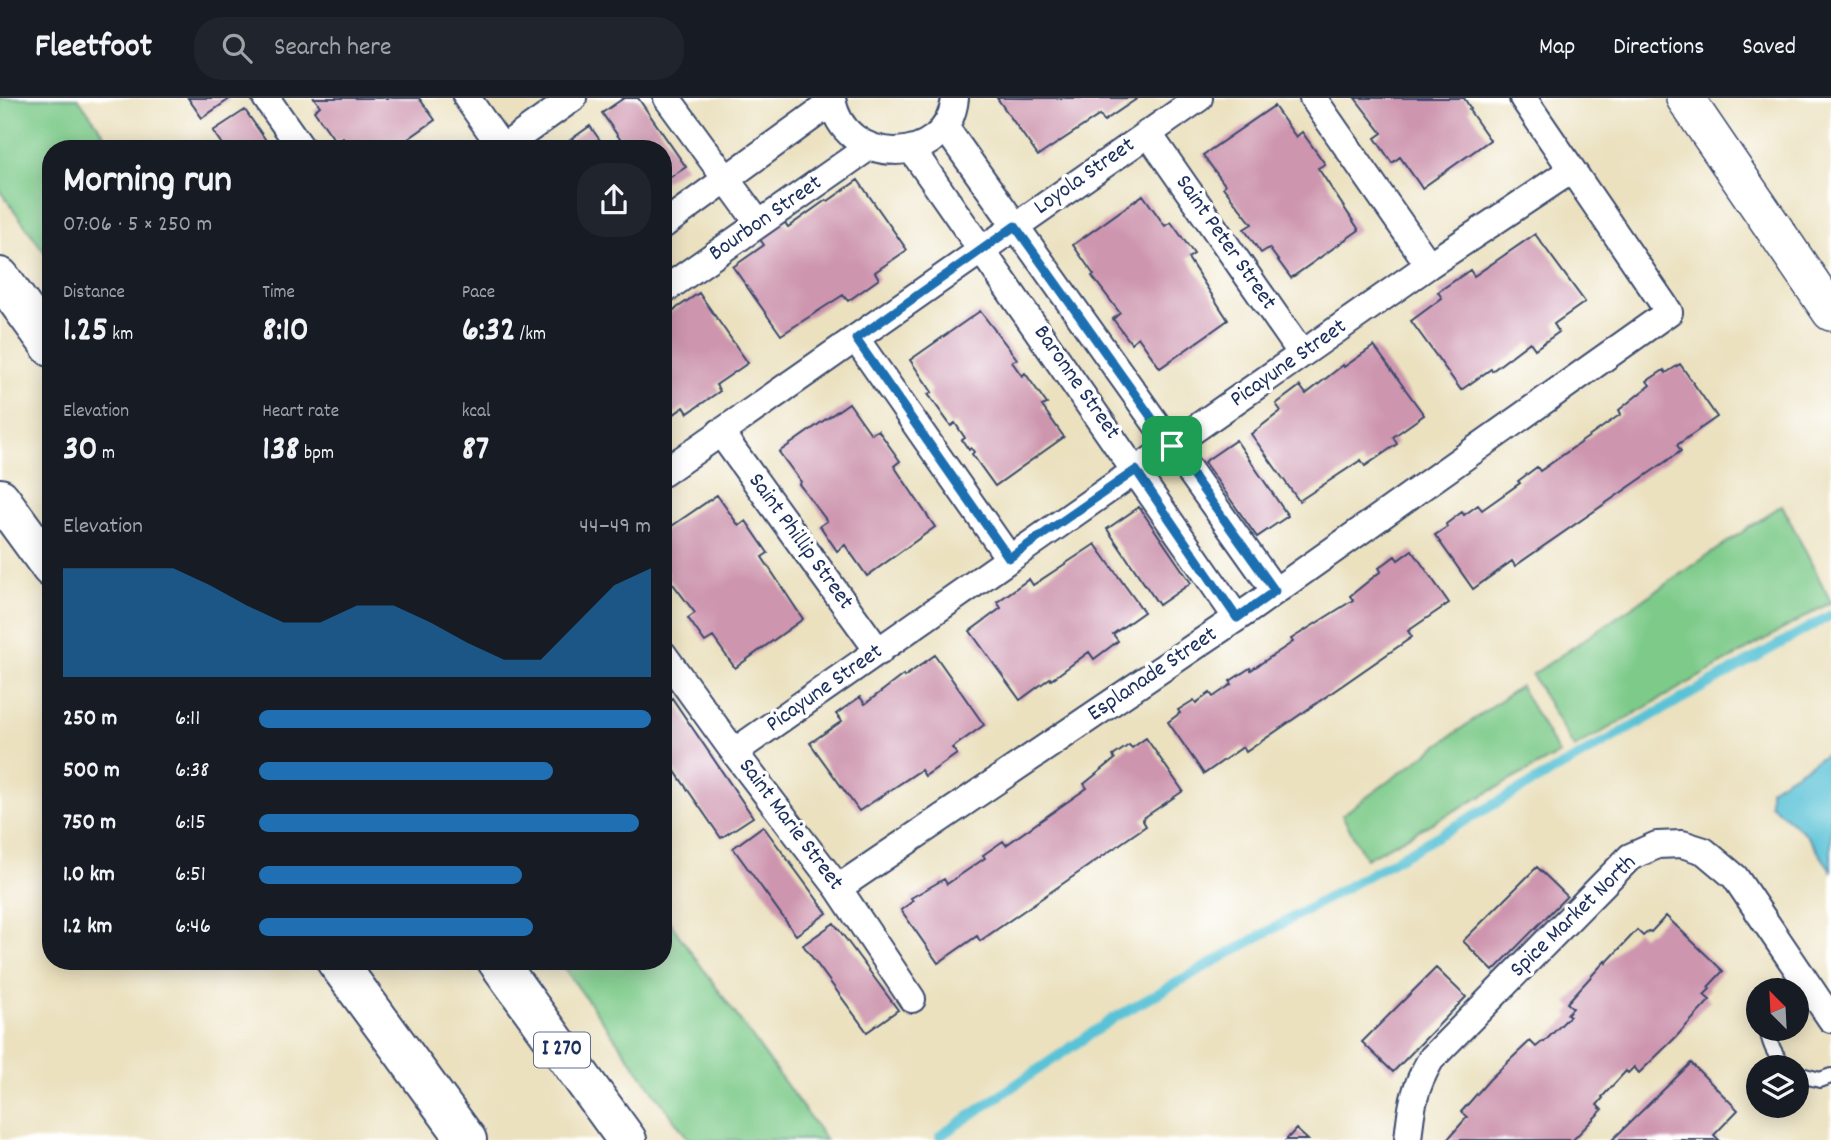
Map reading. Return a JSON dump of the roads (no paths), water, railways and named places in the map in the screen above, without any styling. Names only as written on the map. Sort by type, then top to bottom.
[{"type":"highway","points":[[0,277],[42,335]]},
{"type":"highway","points":[[0,498],[42,556]]},
{"type":"highway","points":[[343,970],[467,1140]]},
{"type":"highway","name":"I 270","points":[[504,970],[627,1140]]},
{"type":"main road","points":[[1685,98],[1831,312]]},
{"type":"street","points":[[266,98],[296,140]]},
{"type":"street","points":[[467,98],[496,140]]},
{"type":"street","points":[[513,140],[573,98]]},
{"type":"street","points":[[667,98],[759,225]]},
{"type":"street","points":[[672,219],[832,100],[841,122],[851,135],[869,147],[890,152],[912,150],[929,141],[945,127],[955,98]]},
{"type":"street","name":"Loyola Street","points":[[672,467],[1199,98]]},
{"type":"street","points":[[1313,98],[1429,265]]},
{"type":"street","points":[[1523,98],[1570,171]]},
{"type":"street","name":"Baronne Street","points":[[945,127],[1275,591]]},
{"type":"street","name":"Saint Peter Street","points":[[1148,133],[1303,354]]},
{"type":"street","name":"Bourbon Street","points":[[672,286],[869,147]]},
{"type":"street","name":"Baronne Street","points":[[912,150],[1237,618]]},
{"type":"street","name":"Picayune Street","points":[[734,752],[1429,265],[1570,171]]},
{"type":"street","name":"Esplanade Street","points":[[838,888],[1237,618],[1669,312],[1570,171]]},
{"type":"street","points":[[856,339],[1009,558]]},
{"type":"street","name":"Saint Phillip Street","points":[[720,432],[879,652]]},
{"type":"street","name":"Saint Marie Street","points":[[672,666],[838,888],[912,999]]},
{"type":"street","name":"Spice Market North","points":[[1408,1140],[1412,1103],[1419,1080],[1431,1059],[1630,857],[1657,845],[1682,844],[1704,851],[1735,877],[1793,978]]},
{"type":"street","name":"Spice Market North","points":[[1810,998],[1831,1019]]},
{"type":"lane","points":[[1809,1077],[1820,1080],[1831,1076]]},
{"type":"water","points":[[1831,751],[1831,870],[1805,833],[1770,804],[1770,789]]},
{"type":"waterway","points":[[940,1136],[1114,1018],[1831,615]]}]
